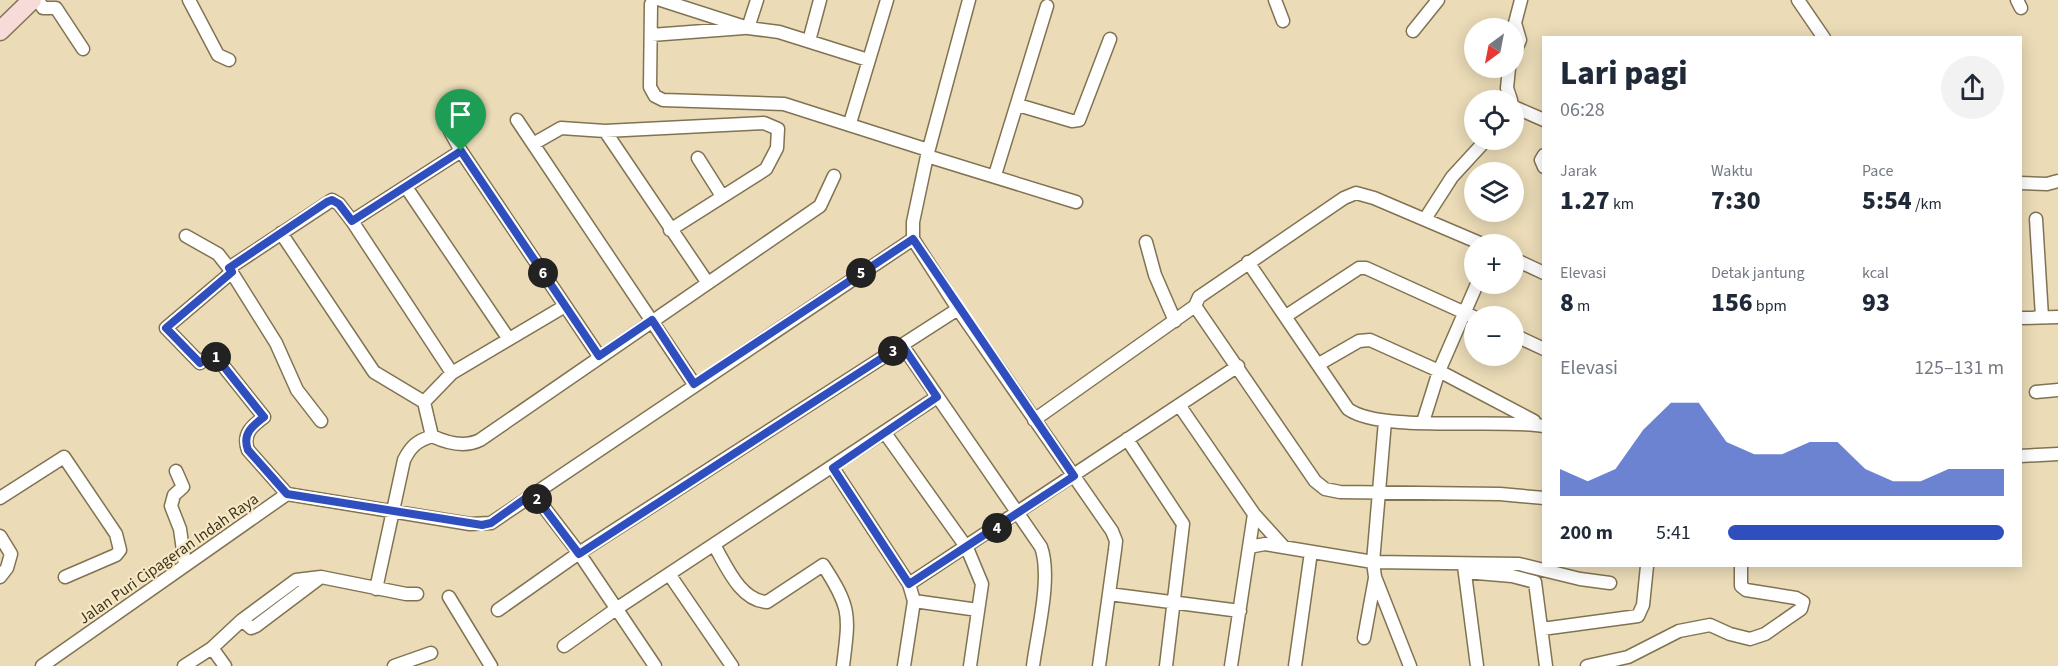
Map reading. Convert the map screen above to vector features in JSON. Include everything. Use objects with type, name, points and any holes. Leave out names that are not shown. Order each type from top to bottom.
[{"type":"street","points":[[0,31],[32,0]]},
{"type":"street","points":[[38,0],[42,8],[56,8],[83,49]]},
{"type":"street","points":[[189,0],[218,56],[229,60]]},
{"type":"street","points":[[654,0],[651,4],[650,87],[655,96],[663,100],[784,104],[850,123],[928,153],[1076,202]]},
{"type":"street","points":[[661,0],[688,3],[748,28]]},
{"type":"street","points":[[748,28],[757,0]]},
{"type":"street","points":[[808,41],[820,0]]},
{"type":"street","points":[[850,123],[887,0]]},
{"type":"street","points":[[969,0],[928,153],[913,222],[913,239],[958,309],[1112,531],[1116,542],[1099,666]]},
{"type":"street","points":[[1275,0],[1283,21]]},
{"type":"street","points":[[1413,31],[1438,0]]},
{"type":"street","points":[[1516,18],[1521,0]]},
{"type":"street","points":[[1798,0],[1823,36]]},
{"type":"street","points":[[995,175],[1047,6]]},
{"type":"street","points":[[651,35],[748,28],[778,32],[868,60]]},
{"type":"street","points":[[1018,105],[1072,121],[1079,120],[1110,39]]},
{"type":"street","points":[[1524,111],[1542,119]]},
{"type":"street","points":[[456,120],[450,131],[461,151],[599,356]]},
{"type":"street","points":[[517,120],[694,384]]},
{"type":"street","points":[[533,144],[561,128],[605,131],[764,123],[774,126],[779,137],[772,160],[766,169],[670,230]]},
{"type":"street","points":[[605,131],[707,282]]},
{"type":"street","points":[[1425,219],[1452,177],[1477,150]]},
{"type":"street","points":[[352,221],[461,151]]},
{"type":"street","points":[[698,158],[722,196]]},
{"type":"street","points":[[281,233],[374,372],[424,402],[432,436],[443,442],[474,443],[820,206],[834,176]]},
{"type":"street","points":[[2022,183],[2047,184],[2058,181]]},
{"type":"street","points":[[406,187],[508,338]]},
{"type":"street","points":[[1034,420],[1195,306],[1198,297],[1344,198],[1356,193],[1374,198],[1464,236]]},
{"type":"street","points":[[452,373],[352,221],[339,204],[332,200],[281,233],[231,270],[166,328],[200,363],[212,354],[217,358],[264,417],[250,428],[246,443],[248,450],[287,494],[482,525],[491,523],[694,384],[913,239]]},
{"type":"street","points":[[2036,219],[2042,317]]},
{"type":"street","points":[[186,236],[218,254],[231,270],[276,343],[297,390],[321,421]]},
{"type":"street","points":[[1146,242],[1155,275],[1175,321]]},
{"type":"street","points":[[1248,262],[1348,409],[1364,418],[1423,422],[1518,422],[1542,426]]},
{"type":"street","points":[[1524,264],[1542,272]]},
{"type":"street","points":[[1286,316],[1359,268],[1366,268],[1464,313]]},
{"type":"street","points":[[424,402],[452,373],[565,306]]},
{"type":"street","points":[[1195,306],[1315,481],[1325,489],[1340,492],[1500,494],[1542,498]]},
{"type":"street","points":[[498,610],[579,554],[958,309]]},
{"type":"street","points":[[2022,318],[2058,317]]},
{"type":"street","points":[[1423,422],[1439,371],[1464,324]]},
{"type":"street","points":[[1319,364],[1365,339],[1439,371],[1542,425]]},
{"type":"street","points":[[1524,340],[1542,348]]},
{"type":"street","points":[[902,345],[1018,513],[1044,556],[1044,579],[1033,666]]},
{"type":"street","points":[[909,584],[967,548],[1238,366]]},
{"type":"street","points":[[2036,392],[2058,390]]},
{"type":"street","points":[[564,646],[616,609],[833,468],[937,397]]},
{"type":"street","points":[[1179,405],[1254,514],[1282,546]]},
{"type":"street","points":[[1385,421],[1377,492],[1373,562],[1375,577],[1410,666]]},
{"type":"street","points":[[885,433],[967,548],[982,584],[970,666]]},
{"type":"street","points":[[376,589],[404,460],[410,448],[419,441],[432,436]]},
{"type":"street","points":[[1127,439],[1183,524],[1166,666]]},
{"type":"street","points":[[2022,456],[2058,454]]},
{"type":"street","points":[[0,498],[64,457],[116,534],[120,550],[116,555],[65,577]]},
{"type":"street","points":[[833,468],[909,584],[914,601],[904,666]]},
{"type":"street","points":[[176,471],[183,487],[174,495],[171,506],[180,529],[185,565]]},
{"type":"street","points":[[533,493],[579,554],[655,666]]},
{"type":"street","name":"Jalan Puri Cipageran Indah Raya","points":[[42,666],[287,494]]},
{"type":"street","points":[[1232,666],[1254,514]]},
{"type":"street","points":[[0,536],[11,554],[7,568],[0,577]]},
{"type":"street","points":[[1250,547],[1265,544],[1373,562],[1464,568],[1535,582],[1546,666]]},
{"type":"street","points":[[714,545],[738,584],[748,596],[760,602],[767,602],[823,566],[842,593],[847,608],[849,619],[843,666]]},
{"type":"street","points":[[1295,666],[1311,552]]},
{"type":"street","points":[[1464,568],[1519,564],[1568,571],[1610,583]]},
{"type":"street","points":[[1542,629],[1638,616],[1643,605],[1647,567]]},
{"type":"street","points":[[1587,666],[1628,657],[1679,632],[1710,625],[1730,634],[1750,639],[1765,634],[1801,609],[1803,602],[1796,598],[1746,590],[1741,586],[1741,567]]},
{"type":"street","points":[[1464,568],[1477,666]]},
{"type":"street","points":[[669,574],[732,666]]},
{"type":"street","points":[[184,666],[212,648],[242,620],[296,580],[321,577],[376,589],[417,594]]},
{"type":"street","points":[[1364,638],[1375,577]]},
{"type":"street","points":[[1109,594],[1240,611]]},
{"type":"street","points":[[449,597],[490,666]]},
{"type":"street","points":[[914,601],[978,610]]},
{"type":"street","points":[[212,648],[225,666]]},
{"type":"street","points":[[394,666],[431,652]]},
{"type":"route","points":[[461,151],[599,356],[652,320],[694,384],[913,239],[958,309],[1074,476],[909,584],[833,468],[937,397],[902,345],[579,554],[533,493],[491,523],[482,525],[287,494],[248,450],[246,437],[250,428],[264,417],[217,358],[212,354],[200,363],[166,328],[232,272],[229,268],[327,202],[336,201],[352,221],[461,151]]}]
